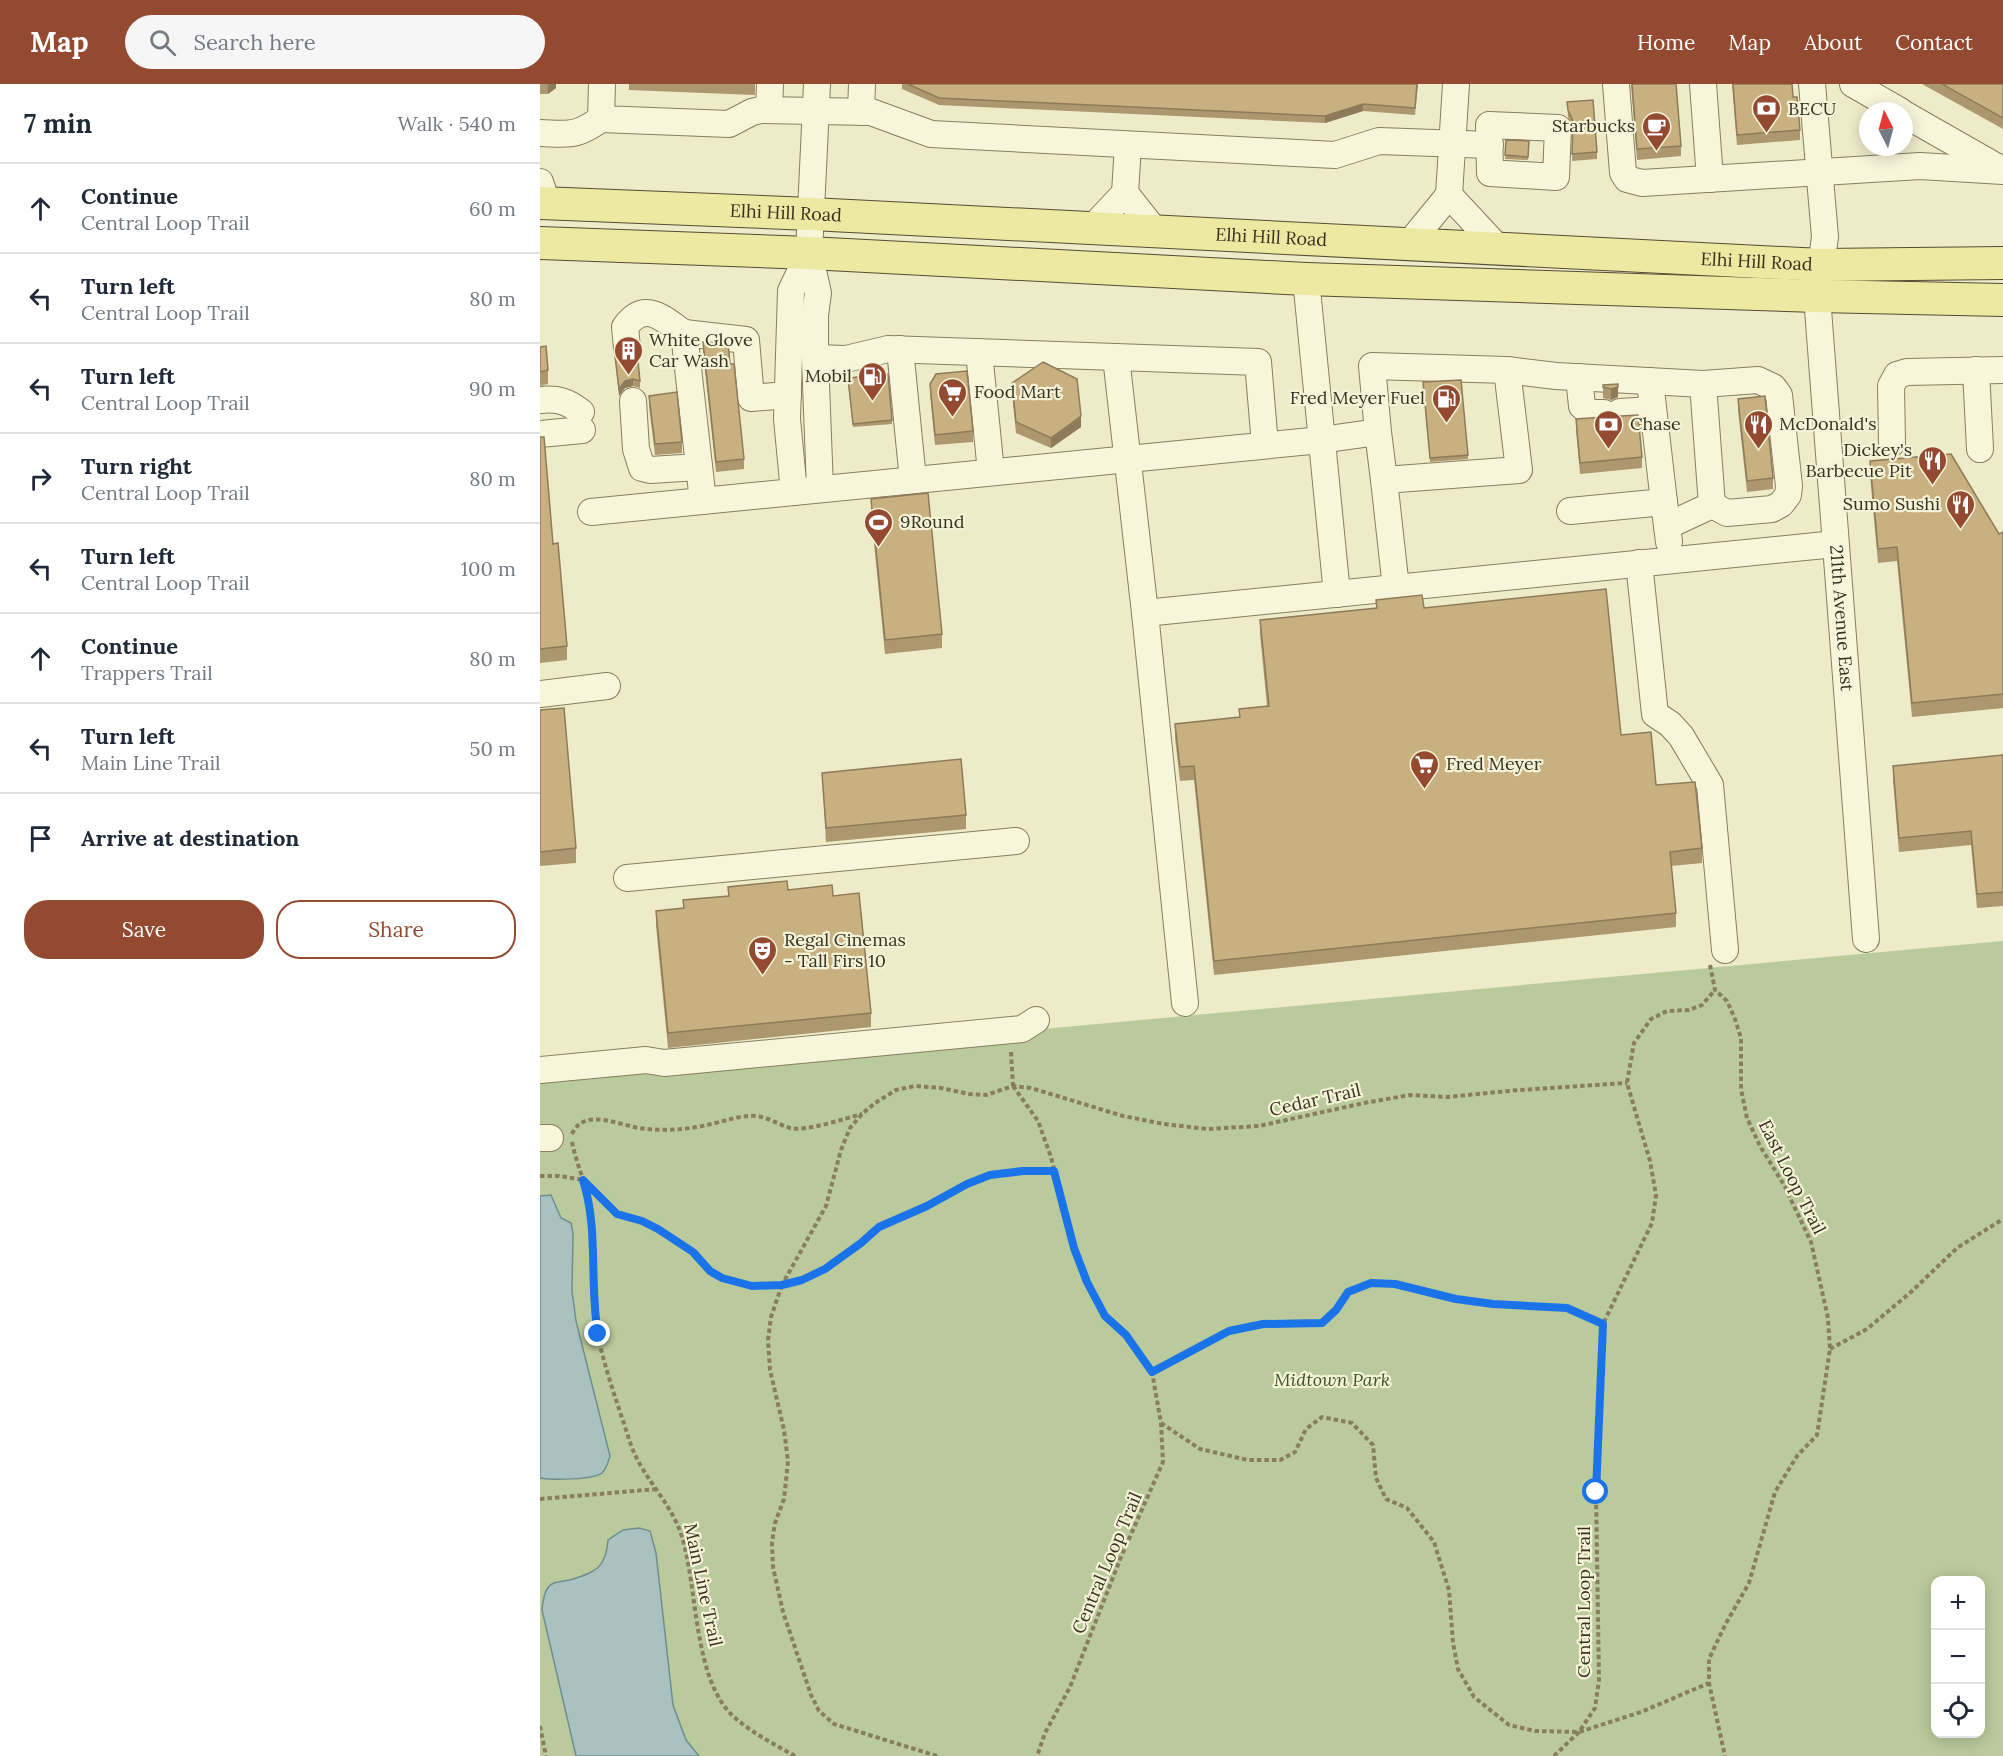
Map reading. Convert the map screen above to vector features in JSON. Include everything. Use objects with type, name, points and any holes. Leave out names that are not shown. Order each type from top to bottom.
[{"type":"main road","name":"Elhi Hill Road","points":[[542,196],[811,214],[1821,265],[2003,263]]},
{"type":"main road","name":"Elhi Hill Road","points":[[540,243],[808,253],[1306,279],[2003,300]]},
{"type":"street","points":[[601,119],[602,84]]},
{"type":"street","points":[[769,110],[770,84]]},
{"type":"street","points":[[817,84],[808,253],[818,293],[814,358],[820,489]]},
{"type":"street","points":[[861,112],[862,84]]},
{"type":"street","points":[[1408,245],[1449,195],[1456,84]]},
{"type":"street","points":[[1616,84],[1623,173],[1627,179],[1642,183],[1920,166],[2003,171]]},
{"type":"street","points":[[1703,84],[1710,179]]},
{"type":"street","name":"211th Avenue East","points":[[1812,84],[1825,237],[1817,296],[1866,939]]},
{"type":"street","points":[[1853,84],[1884,102]]},
{"type":"street","points":[[540,134],[583,132],[601,119],[729,124],[752,112],[769,110],[871,112],[932,134],[1128,145],[1335,155],[1379,141],[1490,145]]},
{"type":"street","points":[[1913,119],[2003,171]]},
{"type":"street","points":[[1091,229],[1125,193],[1128,145]]},
{"type":"street","points":[[1125,193],[1156,232]]},
{"type":"street","points":[[1449,195],[1500,250]]},
{"type":"street","points":[[794,492],[788,419],[790,291],[808,253]]},
{"type":"street","points":[[1306,279],[1337,594]]},
{"type":"street","points":[[627,348],[625,327],[632,318],[643,313],[654,313],[684,333],[746,340],[744,398],[788,395]]},
{"type":"street","points":[[684,333],[700,403],[699,467],[703,501]]},
{"type":"street","points":[[814,358],[846,359],[888,349],[900,349],[1258,362],[1265,445]]},
{"type":"street","points":[[900,349],[913,480]]},
{"type":"street","points":[[979,352],[991,472]]},
{"type":"street","points":[[1116,357],[1185,1003]]},
{"type":"street","points":[[1396,588],[1372,366],[1507,370],[1579,377],[1703,384],[1758,380],[1773,387],[1779,395],[1789,486],[1788,495],[1781,504],[1772,509],[1727,513],[1712,505],[1665,514],[1570,511]]},
{"type":"street","points":[[1384,480],[1519,470],[1507,370]]},
{"type":"street","points":[[1976,370],[1980,449]]},
{"type":"street","points":[[1892,443],[1891,386],[1897,375],[1907,372],[2003,370]]},
{"type":"street","points":[[1579,377],[1582,406],[1590,414],[1653,410]]},
{"type":"street","points":[[1650,381],[1670,560]]},
{"type":"street","points":[[1703,384],[1712,505]]},
{"type":"street","points":[[540,400],[555,399],[569,402],[581,421],[540,434]]},
{"type":"street","points":[[633,401],[636,449],[642,468],[650,470],[699,467]]},
{"type":"street","points":[[591,512],[1321,440],[1378,432]]},
{"type":"street","points":[[1145,613],[1835,544]]},
{"type":"street","points":[[1639,563],[1654,714],[1670,724],[1682,736],[1710,785],[1717,956]]},
{"type":"street","points":[[540,693],[607,686]]},
{"type":"street","points":[[627,878],[1016,841]]},
{"type":"street","points":[[540,1070],[646,1060],[664,1063],[1022,1029],[1036,1020]]},
{"type":"path","name":"East Loop Trail","points":[[1717,956],[1715,990],[1727,1001],[1736,1019],[1741,1038],[1741,1089],[1747,1118],[1760,1146],[1784,1185],[1811,1242],[1828,1318],[1830,1349],[1817,1435],[1797,1456],[1775,1492],[1749,1583],[1725,1624],[1709,1659],[1709,1683],[1725,1756]]},
{"type":"path","name":"Central Loop Trail","points":[[1580,1732],[1595,1708],[1599,1680],[1596,1492],[1603,1324],[1652,1223],[1656,1195],[1650,1161],[1627,1083],[1634,1043],[1651,1019],[1667,1011],[1689,1010],[1702,1005],[1715,990]]},
{"type":"path","points":[[937,1756],[834,1724],[819,1711],[811,1695],[783,1612],[773,1567],[772,1542],[775,1523],[784,1499],[788,1461],[784,1430],[770,1370],[768,1340],[771,1317],[782,1285],[826,1206],[841,1150],[850,1128],[862,1114],[896,1090],[915,1086],[986,1095],[1013,1086],[1011,1030]]},
{"type":"path","name":"Cedar Trail","points":[[1013,1086],[1031,1088],[1123,1116],[1208,1129],[1259,1126],[1410,1095],[1448,1097],[1627,1083]]},
{"type":"path","name":"Central Loop Trail","points":[[1013,1086],[1038,1121],[1074,1248],[1087,1282],[1105,1316],[1126,1335],[1152,1372],[1161,1423],[1163,1462],[1121,1557],[1070,1687],[1045,1733],[1037,1756]]},
{"type":"path","name":"Main Line Trail","points":[[795,1756],[759,1736],[733,1716],[720,1699],[710,1680],[704,1659],[682,1538],[674,1515],[637,1461],[598,1334],[594,1308],[592,1218],[572,1141],[572,1132],[579,1123],[596,1119],[640,1129],[669,1131],[715,1124],[739,1116],[758,1116],[793,1129],[818,1126],[862,1114]]},
{"type":"path","points":[[540,1176],[583,1180],[617,1214],[642,1221],[658,1229],[693,1252],[710,1271],[722,1278],[752,1286],[782,1285],[802,1280],[825,1269],[879,1227],[990,1175],[1023,1171],[1054,1171]]},
{"type":"path","points":[[1830,1349],[1867,1329],[1911,1292],[1957,1248],[2003,1219]]},
{"type":"path","points":[[1152,1372],[1229,1331],[1263,1324],[1322,1323],[1336,1310],[1348,1292],[1371,1283],[1395,1284],[1456,1299],[1493,1304],[1567,1308],[1603,1324]]},
{"type":"path","points":[[1161,1423],[1200,1449],[1248,1460],[1280,1460],[1295,1452],[1306,1429],[1322,1417],[1352,1423],[1373,1446],[1376,1478],[1386,1499],[1407,1508],[1434,1542],[1449,1590],[1453,1643],[1458,1668],[1474,1697],[1509,1725],[1535,1731],[1580,1732],[1641,1712],[1709,1683]]},
{"type":"path","points":[[540,1499],[657,1489]]},
{"type":"path","points":[[540,1726],[546,1756]]},
{"type":"path","points":[[1554,1756],[1580,1732]]},
{"type":"green space","name":"Midtown Park","points":[[2003,941],[2003,1756],[540,1756],[540,1075]]},
{"type":"water","points":[[551,1195],[561,1218],[571,1223],[573,1233],[572,1291],[576,1321],[610,1456],[602,1473],[581,1478],[540,1478],[540,1196]]},
{"type":"water","points":[[639,1528],[650,1531],[656,1553],[673,1705],[686,1740],[699,1756],[576,1756],[542,1610],[544,1596],[552,1584],[570,1580],[598,1568],[605,1557],[608,1540],[623,1530]]},
{"type":"building","points":[[908,84],[1417,84],[1415,108],[1363,104],[1325,116],[939,98]]},
{"type":"building","points":[[1632,84],[1676,84],[1681,146],[1637,149]]},
{"type":"building","points":[[1733,84],[1792,84],[1793,97],[1797,97],[1800,130],[1737,135]]},
{"type":"building","points":[[1942,84],[2003,84],[2003,118]]},
{"type":"building","points":[[1593,100],[1597,152],[1572,154],[1573,121],[1567,102]]},
{"type":"building","points":[[1506,140],[1529,141],[1528,157],[1505,155]]},
{"type":"building","points":[[703,342],[728,343],[730,364],[734,364],[744,459],[716,462]]},
{"type":"building","points":[[546,346],[548,370],[540,372],[540,347]]},
{"type":"building","points":[[614,348],[620,354],[628,356],[637,352],[640,381],[633,379],[625,381],[619,389]]},
{"type":"building","points":[[1043,362],[1077,379],[1081,416],[1051,438],[1016,422],[1012,383]]},
{"type":"building","name":"Food Mart","points":[[967,371],[973,431],[935,435],[930,384],[936,374]]},
{"type":"building","name":"Mobil","points":[[888,374],[892,420],[853,424],[848,378]]},
{"type":"building","name":"Fred Meyer Fuel","points":[[1461,380],[1468,455],[1430,458],[1423,382]]},
{"type":"building","points":[[1618,384],[1618,387],[1611,389],[1603,387],[1603,385]]},
{"type":"building","points":[[677,392],[682,442],[655,444],[649,396]]},
{"type":"building","name":"McDonald's","points":[[1765,396],[1773,478],[1747,481],[1738,399]]},
{"type":"building","name":"Chase","points":[[1613,414],[1638,415],[1642,457],[1580,463],[1576,419],[1605,417]]},
{"type":"building","points":[[540,437],[544,437],[553,544],[558,543],[567,646],[540,649]]},
{"type":"building","points":[[1951,454],[1999,534],[2003,532],[2003,694],[1912,703],[1897,547],[1878,549],[1870,461]]},
{"type":"building","points":[[928,493],[942,634],[885,640],[871,499]]},
{"type":"building","name":"Fred Meyer","points":[[1606,589],[1621,735],[1651,732],[1656,785],[1695,782],[1702,848],[1670,852],[1676,913],[1214,961],[1194,766],[1180,767],[1175,724],[1240,717],[1239,709],[1269,706],[1260,620],[1377,608],[1376,600],[1422,595],[1424,608]]},
{"type":"building","points":[[564,708],[576,848],[540,852],[540,710]]},
{"type":"building","points":[[2003,755],[2003,892],[1977,894],[1971,831],[1899,838],[1893,766]]},
{"type":"building","points":[[961,759],[966,815],[826,828],[822,773]]},
{"type":"building","name":"Regal Cinemas - Tall Firs 10","points":[[787,881],[788,890],[832,885],[833,896],[859,893],[871,1013],[668,1033],[656,911],[684,908],[683,900],[729,896],[728,887]]},
{"type":"place","name":"BECU","points":[[1767,134]]},
{"type":"place","name":"Starbucks","points":[[1656,152]]},
{"type":"place","name":"White Glove Car Wash","points":[[628,376]]},
{"type":"place","name":"Mobil","points":[[873,402]]},
{"type":"place","name":"Food Mart","points":[[953,418]]},
{"type":"place","name":"Fred Meyer Fuel","points":[[1446,424]]},
{"type":"place","name":"Chase","points":[[1609,450]]},
{"type":"place","name":"McDonald's","points":[[1758,450]]},
{"type":"place","name":"Dickey's Barbecue Pit","points":[[1933,486]]},
{"type":"place","name":"Sumo Sushi","points":[[1961,530]]},
{"type":"place","name":"9Round","points":[[879,548]]},
{"type":"place","name":"Fred Meyer","points":[[1425,790]]},
{"type":"place","name":"Regal Cinemas - Tall Firs 10","points":[[763,976]]},
{"type":"route","points":[[598,1334],[594,1308],[592,1218],[583,1180],[617,1214],[642,1221],[658,1229],[693,1252],[710,1271],[722,1278],[752,1286],[782,1285],[802,1280],[825,1269],[879,1227],[990,1175],[1023,1171],[1054,1171],[1074,1248],[1087,1282],[1105,1316],[1126,1335],[1152,1372],[1229,1331],[1263,1324],[1322,1323],[1336,1310],[1348,1292],[1371,1283],[1395,1284],[1456,1299],[1493,1304],[1567,1308],[1603,1324],[1596,1492]]}]
